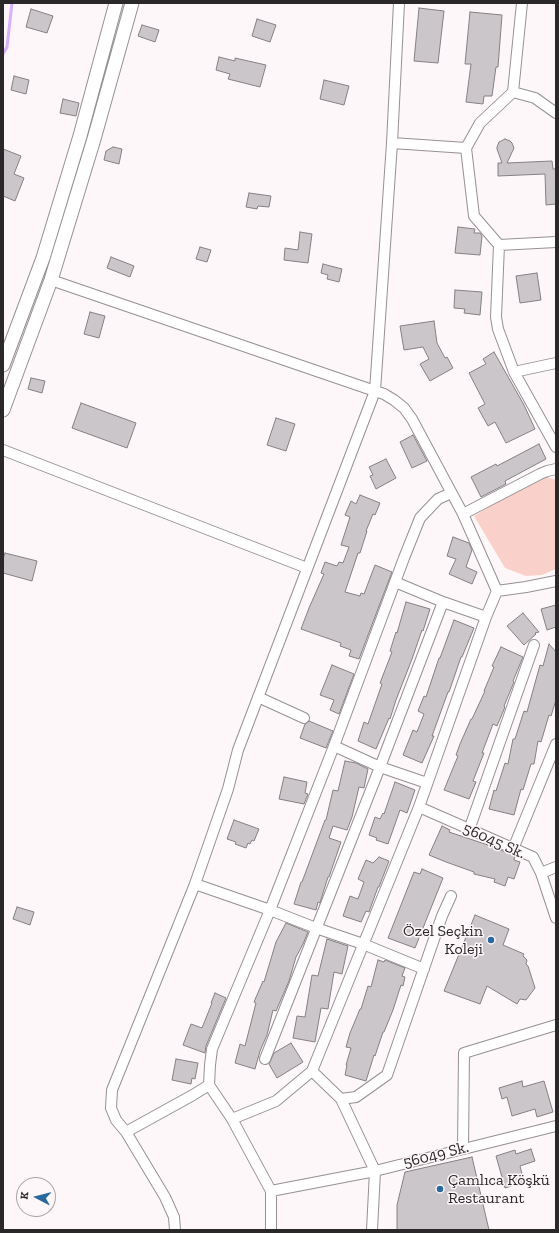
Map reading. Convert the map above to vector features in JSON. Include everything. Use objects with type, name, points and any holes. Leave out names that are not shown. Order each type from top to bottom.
[{"type":"main road","points":[[3,365],[43,258],[80,136],[116,3]]},
{"type":"main road","points":[[3,410],[51,280],[94,139],[132,3]]},
{"type":"street","points":[[175,1230],[174,1217],[165,1197],[126,1132],[116,1120],[111,1108],[112,1090],[196,884],[228,789],[238,750],[375,391],[392,143],[399,3]]},
{"type":"street","points":[[522,3],[513,92],[480,123],[466,148],[474,216],[499,245],[496,317],[498,329],[514,372],[556,447]]},
{"type":"street","points":[[513,92],[535,98],[556,113]]},
{"type":"street","points":[[392,143],[466,148]]},
{"type":"street","points":[[499,245],[556,242]]},
{"type":"street","points":[[51,280],[384,394],[394,400],[404,408],[412,419],[463,514],[497,591],[486,617],[419,807],[312,1071],[276,1101],[232,1118]]},
{"type":"street","points":[[514,372],[556,363]]},
{"type":"street","points":[[3,450],[307,568]]},
{"type":"street","points":[[463,514],[540,474],[556,469]]},
{"type":"street","points":[[271,1230],[271,1192],[232,1118],[209,1085],[212,1049],[270,910],[420,518],[438,500],[451,492]]},
{"type":"street","points":[[497,591],[526,588],[556,581]]},
{"type":"street","points":[[395,582],[443,602],[486,617]]},
{"type":"street","points":[[265,1059],[443,602]]},
{"type":"street","points":[[469,830],[534,645]]},
{"type":"street","points":[[258,697],[304,718]]},
{"type":"street","points":[[334,746],[380,767],[427,783]]},
{"type":"street","points":[[513,849],[555,750]]},
{"type":"street","name":"56045 Sk.","points":[[419,807],[533,857],[541,873],[556,918]]},
{"type":"street","points":[[541,873],[556,867]]},
{"type":"street","points":[[196,884],[363,944],[424,969]]},
{"type":"street","points":[[341,1099],[356,1097],[387,1075],[442,916],[451,896]]},
{"type":"street","points":[[463,1149],[464,1053],[556,1025]]},
{"type":"street","points":[[312,1071],[341,1099],[375,1171],[372,1230]]},
{"type":"street","points":[[126,1132],[209,1085]]},
{"type":"street","name":"56049 Sk.","points":[[271,1192],[375,1171],[556,1126]]},
{"type":"shaded area","points":[[542,475],[556,480],[556,569],[542,575],[526,576],[505,568],[474,516]]},
{"type":"building","points":[[419,8],[444,11],[438,63],[414,61]]},
{"type":"building","points":[[31,9],[53,16],[47,33],[26,27]]},
{"type":"building","points":[[470,12],[502,15],[498,67],[496,67],[492,96],[484,96],[483,104],[466,102],[471,64],[465,64]]},
{"type":"building","points":[[257,19],[276,25],[270,42],[252,36]]},
{"type":"building","points":[[142,25],[159,30],[155,42],[138,36]]},
{"type":"building","points":[[219,57],[235,61],[235,58],[266,65],[260,87],[228,79],[230,74],[216,70]]},
{"type":"building","points":[[14,76],[29,80],[26,94],[11,90]]},
{"type":"building","points":[[324,80],[349,86],[344,105],[320,99]]},
{"type":"building","points":[[63,99],[79,103],[76,116],[60,113]]},
{"type":"building","points":[[505,139],[512,143],[514,148],[507,163],[552,161],[553,169],[556,169],[556,204],[546,205],[545,174],[498,176],[498,163],[502,163],[497,147],[499,142]]},
{"type":"building","points":[[113,147],[122,149],[119,164],[104,160],[106,151]]},
{"type":"building","points":[[3,149],[21,156],[14,174],[24,178],[15,201],[3,196]]},
{"type":"building","points":[[249,193],[271,196],[269,207],[258,206],[257,209],[246,207]]},
{"type":"building","points":[[458,227],[475,229],[474,233],[480,233],[482,236],[480,255],[455,253]]},
{"type":"building","points":[[300,232],[312,234],[308,263],[284,260],[285,248],[298,250]]},
{"type":"building","points":[[200,247],[211,250],[207,262],[196,259]]},
{"type":"building","points":[[111,257],[134,266],[130,277],[107,268]]},
{"type":"building","points":[[323,264],[342,269],[339,282],[327,279],[328,275],[321,273]]},
{"type":"building","points":[[537,273],[541,300],[520,303],[516,276]]},
{"type":"building","points":[[455,290],[482,292],[480,315],[464,313],[465,309],[454,308]]},
{"type":"building","points":[[90,312],[105,316],[99,338],[84,334]]},
{"type":"building","points":[[434,321],[437,343],[445,358],[447,357],[453,368],[430,381],[420,364],[429,359],[423,347],[404,350],[400,326]]},
{"type":"building","points":[[494,352],[524,405],[535,429],[506,443],[495,422],[488,426],[478,408],[485,404],[469,373],[486,364],[483,359]]},
{"type":"building","points":[[31,378],[45,381],[42,393],[28,389]]},
{"type":"building","points":[[81,403],[136,423],[127,448],[72,428]]},
{"type":"building","points":[[276,418],[295,424],[286,451],[267,445]]},
{"type":"building","points":[[413,435],[427,461],[412,468],[400,442]]},
{"type":"building","points":[[539,444],[546,459],[505,481],[506,484],[481,497],[471,477],[496,464],[497,466]]},
{"type":"building","points":[[386,459],[396,478],[376,489],[370,476],[373,475],[369,467]]},
{"type":"building","points":[[360,495],[380,503],[375,515],[373,514],[366,531],[360,553],[358,553],[345,592],[360,596],[361,593],[364,594],[375,565],[392,572],[359,659],[349,656],[351,650],[340,646],[341,643],[301,629],[324,574],[321,573],[325,562],[337,566],[339,562],[343,563],[349,547],[341,545],[350,517],[345,515],[351,501],[356,504]]},
{"type":"building","points":[[453,537],[469,543],[472,550],[466,567],[477,572],[472,584],[449,574],[456,559],[447,556]]},
{"type":"building","points":[[5,553],[37,561],[32,581],[3,573],[3,559]]},
{"type":"building","points":[[406,602],[430,609],[390,719],[389,718],[376,749],[358,741],[364,722],[368,724],[382,684],[380,683],[392,652],[390,651]]},
{"type":"building","points":[[556,605],[556,627],[547,630],[541,609]]},
{"type":"building","points":[[523,613],[539,632],[535,633],[536,634],[524,645],[507,626]]},
{"type":"building","points":[[454,620],[474,628],[461,657],[432,736],[434,736],[422,763],[403,755],[413,730],[417,732],[424,714],[418,711],[424,696],[426,697]]},
{"type":"building","points":[[549,644],[556,652],[556,700],[551,716],[549,715],[541,742],[538,741],[534,764],[531,764],[523,790],[521,789],[514,815],[489,809],[494,790],[496,791],[505,763],[508,764],[513,739],[515,739],[524,711],[527,712],[540,665],[543,666]]},
{"type":"building","points":[[501,647],[523,657],[497,726],[493,724],[473,781],[476,782],[469,799],[444,790],[458,756],[456,755],[460,744],[485,691],[494,667],[492,666]]},
{"type":"building","points":[[332,665],[354,674],[339,714],[330,710],[334,700],[320,695]]},
{"type":"building","points":[[309,721],[333,731],[326,748],[300,738],[305,724]]},
{"type":"building","points":[[345,761],[356,763],[368,769],[364,788],[359,787],[352,817],[347,830],[333,826],[329,838],[341,842],[320,903],[318,902],[316,910],[294,904],[301,882],[326,820],[333,790],[338,791]]},
{"type":"building","points":[[284,777],[307,782],[305,793],[308,794],[304,804],[279,799]]},
{"type":"building","points":[[395,782],[415,790],[407,813],[400,810],[388,844],[376,840],[377,838],[369,835],[375,817],[380,819],[383,813],[384,814]]},
{"type":"building","points":[[234,820],[259,829],[254,841],[252,840],[250,844],[248,843],[246,848],[227,839]]},
{"type":"building","points":[[442,826],[450,830],[449,832],[515,856],[514,860],[520,862],[514,879],[508,877],[505,886],[494,882],[495,879],[474,874],[474,872],[429,855]]},
{"type":"building","points":[[379,857],[389,861],[369,912],[366,911],[361,922],[343,916],[350,896],[358,899],[364,882],[358,879],[366,860],[373,863]]},
{"type":"building","points":[[422,869],[443,878],[415,948],[388,938],[414,872],[420,874]]},
{"type":"building","points":[[17,907],[34,912],[30,925],[13,919]]},
{"type":"building","points":[[475,915],[509,929],[503,945],[524,954],[523,956],[527,960],[526,964],[535,988],[526,1000],[520,999],[517,1004],[487,986],[480,1004],[444,991]]},
{"type":"building","points":[[286,923],[308,932],[296,957],[289,981],[276,1011],[273,1010],[267,1035],[260,1051],[255,1069],[235,1063],[240,1044],[245,1046],[256,1003],[254,1002],[263,981],[264,982],[276,942]]},
{"type":"building","points":[[327,939],[348,946],[342,974],[334,972],[328,1009],[321,1008],[315,1042],[293,1038],[297,1016],[305,1017],[312,975],[318,976]]},
{"type":"building","points":[[378,960],[384,962],[385,960],[405,968],[402,976],[405,977],[403,986],[401,985],[393,1010],[383,1032],[375,1056],[374,1055],[366,1081],[345,1075],[351,1048],[346,1047],[350,1033],[361,1009],[368,986],[371,987]]},
{"type":"building","points":[[215,993],[226,998],[206,1046],[205,1053],[183,1045],[191,1024],[202,1028]]},
{"type":"building","points":[[291,1043],[303,1062],[277,1078],[269,1064],[274,1053]]},
{"type":"building","points":[[176,1059],[198,1063],[195,1079],[192,1078],[191,1084],[172,1080]]},
{"type":"building","points":[[522,1081],[523,1087],[544,1081],[553,1112],[537,1117],[535,1109],[512,1116],[507,1097],[502,1099],[499,1088]]},
{"type":"building","points":[[531,1149],[535,1161],[520,1166],[524,1182],[505,1188],[496,1156],[515,1150],[516,1154]]},
{"type":"building","name":"Çamlıca Köşkü Restaurant","points":[[472,1157],[489,1230],[397,1230],[397,1205],[405,1172]]},
{"type":"waterway","points":[[3,54],[7,47],[12,3]]},
{"type":"place","name":"Özel Seçkin Koleji","points":[[491,940]]},
{"type":"place","name":"Çamlıca Köşkü Restaurant","points":[[440,1189]]}]
